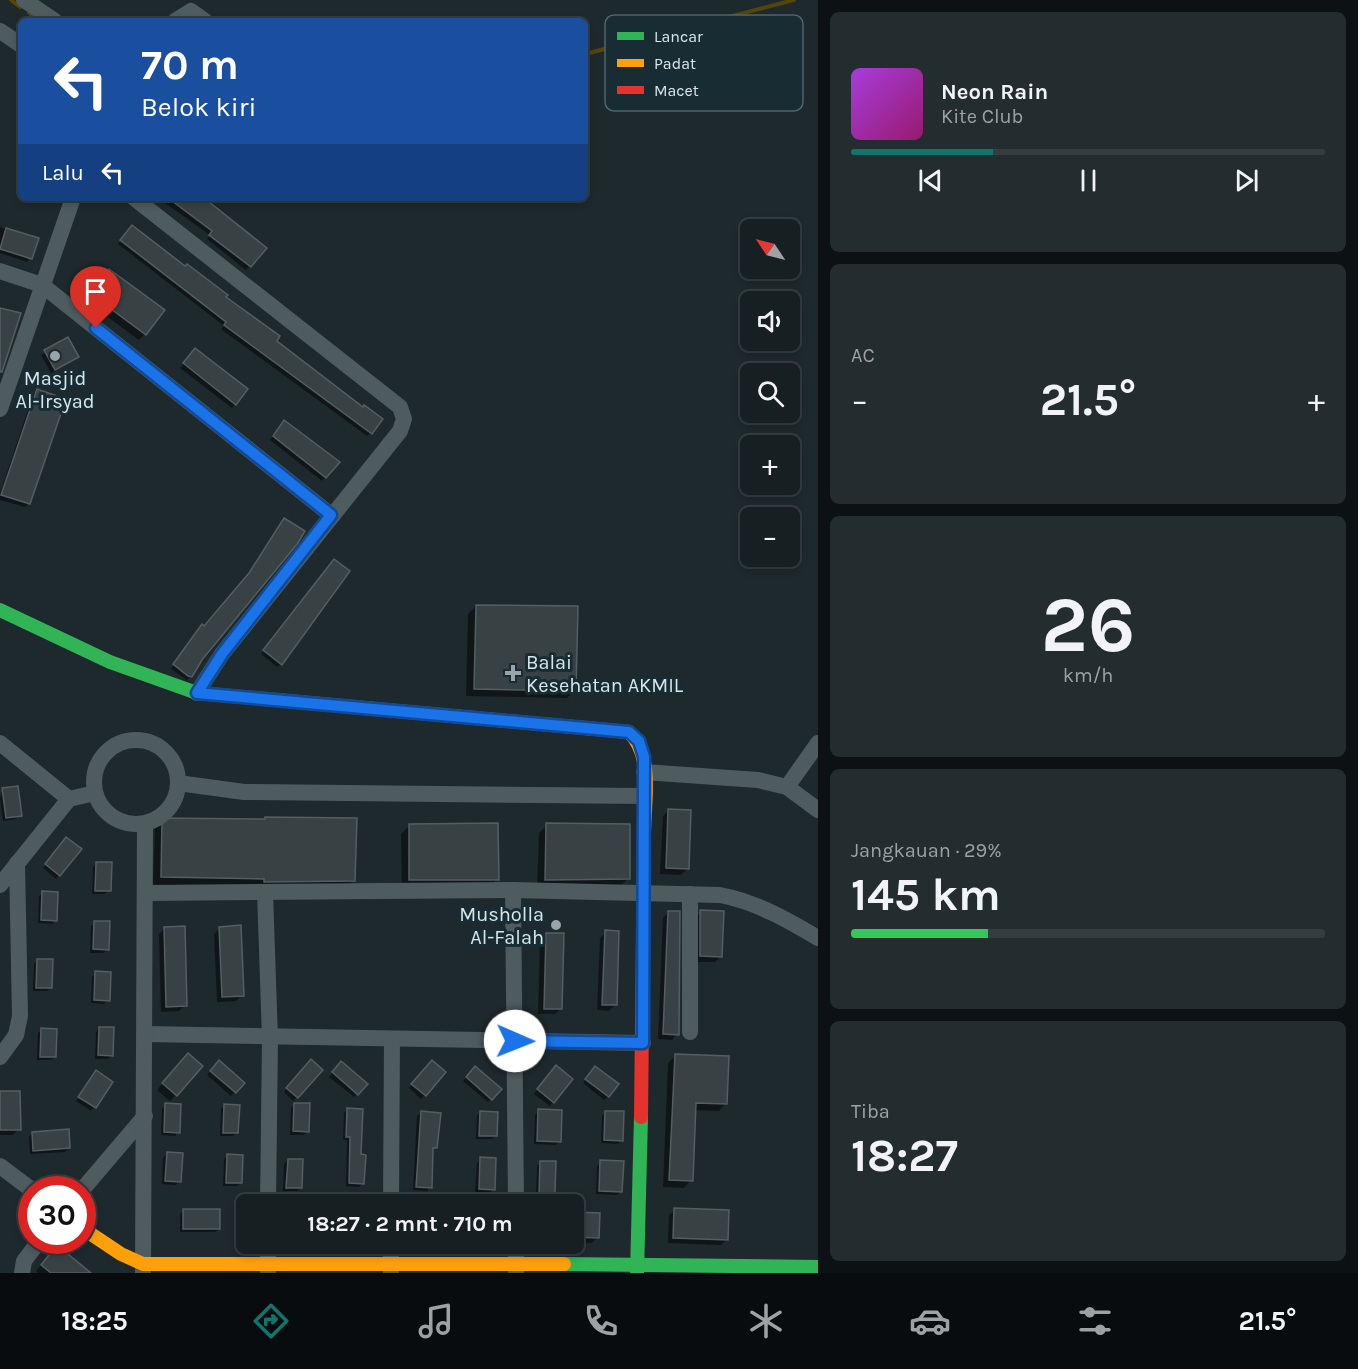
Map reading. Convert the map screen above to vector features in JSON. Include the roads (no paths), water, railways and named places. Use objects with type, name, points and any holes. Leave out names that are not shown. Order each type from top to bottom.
[{"type":"street","points":[[24,0],[51,18]]},
{"type":"street","points":[[180,18],[191,11],[201,18]]},
{"type":"street","points":[[0,31],[18,43]]},
{"type":"street","points":[[0,409],[72,201]]},
{"type":"street","points":[[138,201],[400,407],[404,419],[400,431],[222,654],[197,693]]},
{"type":"street","points":[[0,271],[42,285],[331,515]]},
{"type":"street","points":[[0,610],[110,662],[197,693],[629,732],[635,735],[643,759],[644,796],[643,1043],[637,1269]]},
{"type":"street","points":[[143,741],[162,749],[172,760],[178,783],[174,801],[167,811],[145,824],[129,824],[111,817],[101,807],[95,794],[96,770],[104,756],[118,744],[143,741]]},
{"type":"street","points":[[0,743],[69,799]]},
{"type":"street","points":[[790,782],[802,762],[818,743]]},
{"type":"street","points":[[643,759],[711,776],[790,782],[818,810]]},
{"type":"street","points":[[178,783],[244,792],[644,796]]},
{"type":"street","points":[[0,885],[69,799],[95,794]]},
{"type":"street","points":[[143,1268],[146,1034],[145,824]]},
{"type":"street","points":[[0,1057],[16,1035],[20,1016],[17,863]]},
{"type":"street","points":[[146,892],[513,890],[720,895],[740,899],[777,914],[818,938]]},
{"type":"street","points":[[513,890],[516,1194]]},
{"type":"street","points":[[265,893],[270,1038],[268,1194]]},
{"type":"street","points":[[690,894],[690,1032]]},
{"type":"street","points":[[146,1034],[643,1043]]},
{"type":"street","points":[[391,1194],[392,1040]]},
{"type":"street","points":[[94,1176],[145,1116]]},
{"type":"street","points":[[0,1166],[18,1180]]},
{"type":"street","points":[[96,1237],[143,1268],[391,1267],[733,1270],[813,1267]]},
{"type":"street","points":[[22,1273],[24,1261],[29,1254]]},
{"type":"waterway","points":[[11,0],[20,7]]},
{"type":"waterway","points":[[736,15],[794,0]]},
{"type":"waterway","points":[[29,13],[36,18]]},
{"type":"waterway","points":[[588,53],[605,49]]},
{"type":"place","name":"Masjid Al-Irsyad","points":[[55,356]]},
{"type":"place","name":"Balai Kesehatan AKMIL","points":[[513,673]]},
{"type":"place","name":"Musholla Al-Falah","points":[[556,925]]}]
